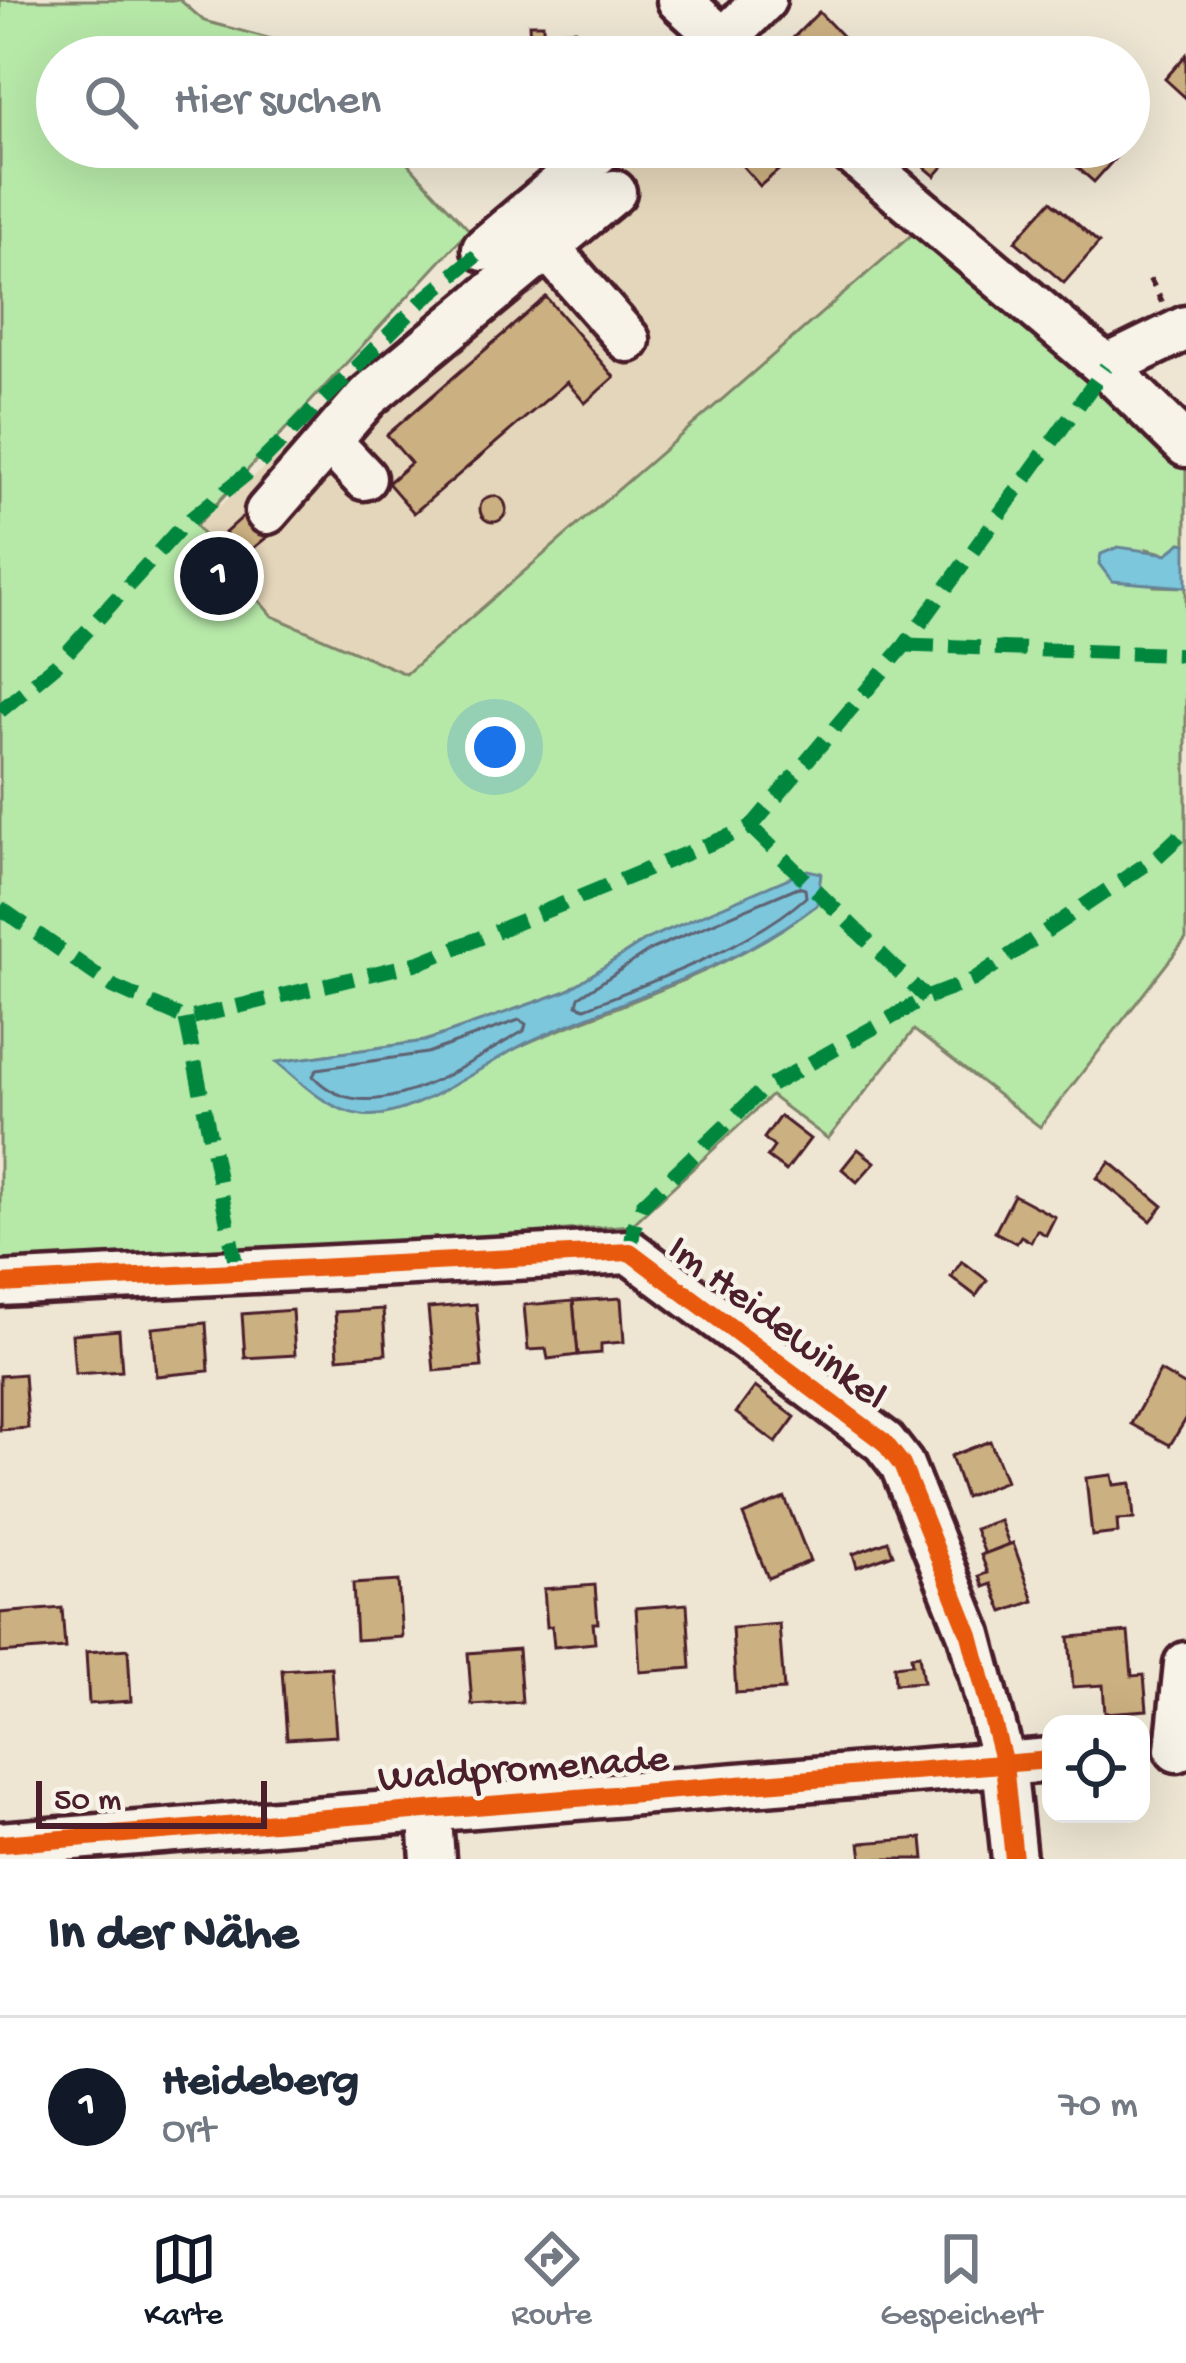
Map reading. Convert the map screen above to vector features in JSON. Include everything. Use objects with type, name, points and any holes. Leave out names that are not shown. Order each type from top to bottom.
[{"type":"street","points":[[679,0],[710,36]]},
{"type":"street","points":[[736,36],[764,0]]},
{"type":"street","points":[[484,249],[579,168]]},
{"type":"street","points":[[870,168],[1106,368],[1186,445]]},
{"type":"street","points":[[267,512],[367,397],[614,192]]},
{"type":"street","points":[[549,249],[628,340]]},
{"type":"street","points":[[1106,368],[1186,328]]},
{"type":"street","points":[[330,442],[364,478]]},
{"type":"street","name":"Im Heidewinkel","points":[[0,1284],[630,1252],[884,1442],[902,1465],[970,1635],[1004,1764],[1014,1859]]},
{"type":"street","points":[[1168,1750],[1186,1664]]},
{"type":"street","name":"Waldpromenade","points":[[0,1844],[1042,1761]]},
{"type":"street","points":[[429,1807],[433,1859]]},
{"type":"shaded area","points":[[615,168],[842,168],[916,231],[406,674],[272,616],[196,526]]},
{"type":"green space","points":[[0,0],[180,0],[204,21],[261,36],[36,36],[36,168],[412,168],[469,230],[196,526],[272,616],[406,674],[916,231],[1186,465],[1186,544],[1167,554],[1147,549],[1154,586],[1186,587],[1186,939],[1040,1127],[914,1030],[828,1139],[771,1096],[632,1225],[0,1274]],"holes":[[[817,904],[751,947],[680,982],[517,1047],[403,1109],[279,1062],[425,1041],[567,991],[647,939]]]},
{"type":"water","points":[[1186,544],[1186,587],[1112,581],[1099,564],[1101,554],[1118,547],[1167,554]]},
{"type":"water","points":[[807,870],[821,873],[817,905],[783,929],[712,967],[528,1042],[402,1110],[362,1115],[338,1108],[277,1062],[425,1041],[567,991],[647,939]]},
{"type":"building","points":[[819,12],[842,36],[795,36]]},
{"type":"building","points":[[529,24],[543,24],[543,31],[575,30],[575,36],[530,36]]},
{"type":"building","points":[[1186,55],[1186,98],[1165,79]]},
{"type":"building","points":[[744,168],[781,168],[760,186]]},
{"type":"building","points":[[1078,168],[1106,168],[1094,182]]},
{"type":"building","points":[[1051,201],[1099,243],[1064,283],[1015,241]]},
{"type":"building","points":[[546,297],[614,377],[585,403],[567,382],[414,513],[388,483],[411,463],[387,435]]},
{"type":"building","points":[[493,496],[506,509],[493,522],[480,509]]},
{"type":"building","points":[[247,513],[267,537],[244,556],[225,533]]},
{"type":"building","points":[[780,1116],[810,1139],[786,1171],[767,1157],[774,1147],[764,1138]]},
{"type":"building","points":[[858,1149],[875,1162],[857,1182],[842,1169]]},
{"type":"building","points":[[1110,1162],[1163,1206],[1151,1221],[1097,1178]]},
{"type":"building","points":[[1014,1195],[1055,1217],[1046,1235],[1037,1230],[1031,1242],[1021,1236],[1016,1243],[995,1232]]},
{"type":"building","points":[[962,1261],[987,1280],[976,1296],[951,1277]]},
{"type":"building","points":[[621,1298],[624,1342],[601,1344],[601,1353],[578,1355],[573,1301]]},
{"type":"building","points":[[573,1301],[578,1355],[548,1359],[546,1349],[528,1350],[524,1305]]},
{"type":"building","points":[[476,1304],[482,1367],[434,1371],[428,1308]]},
{"type":"building","points":[[383,1309],[386,1354],[338,1358],[335,1312]]},
{"type":"building","points":[[292,1310],[295,1355],[245,1358],[242,1314]]},
{"type":"building","points":[[206,1323],[209,1371],[156,1376],[152,1328]]},
{"type":"building","points":[[119,1330],[122,1371],[75,1374],[72,1334]]},
{"type":"building","points":[[1160,1371],[1186,1386],[1186,1419],[1170,1445],[1131,1424]]},
{"type":"building","points":[[24,1374],[28,1428],[0,1430],[0,1376]]},
{"type":"building","points":[[755,1387],[795,1417],[776,1443],[736,1413]]},
{"type":"building","points":[[990,1441],[1006,1481],[965,1497],[951,1456]]},
{"type":"building","points":[[1112,1475],[1114,1485],[1131,1483],[1134,1519],[1117,1520],[1118,1533],[1092,1536],[1086,1478]]},
{"type":"building","points":[[785,1498],[810,1561],[768,1578],[743,1515]]},
{"type":"building","points":[[1000,1520],[1009,1544],[985,1554],[975,1529]]},
{"type":"building","points":[[888,1541],[893,1554],[857,1567],[853,1554]]},
{"type":"building","points":[[1013,1543],[1034,1601],[1003,1612],[992,1584],[984,1587],[980,1576],[988,1573],[981,1555]]},
{"type":"building","points":[[398,1581],[402,1637],[356,1640],[353,1584]]},
{"type":"building","points":[[595,1585],[595,1643],[554,1647],[544,1589]]},
{"type":"building","points":[[687,1604],[691,1668],[640,1672],[636,1608]]},
{"type":"building","points":[[62,1608],[65,1648],[0,1653],[0,1613]]},
{"type":"building","points":[[779,1624],[784,1690],[736,1693],[732,1628]]},
{"type":"building","points":[[1128,1632],[1132,1676],[1144,1675],[1147,1710],[1105,1713],[1103,1685],[1073,1687],[1069,1637]]},
{"type":"building","points":[[128,1649],[131,1701],[89,1704],[86,1652]]},
{"type":"building","points":[[518,1649],[522,1702],[472,1705],[468,1653]]},
{"type":"building","points":[[919,1655],[923,1682],[895,1684],[894,1666],[912,1664],[911,1656]]},
{"type":"building","points":[[331,1667],[336,1736],[287,1739],[282,1670]]},
{"type":"building","points":[[922,1838],[924,1859],[862,1859],[860,1843]]},
{"type":"marked path","points":[[0,711],[57,664],[182,526],[259,464],[421,302],[484,249]]},
{"type":"marked path","points":[[0,908],[114,987],[186,1019],[421,962],[751,827],[905,645],[1106,367]]},
{"type":"marked path","points":[[905,645],[1186,655]]},
{"type":"marked path","points":[[751,827],[926,998]]},
{"type":"marked path","points":[[630,1252],[643,1204],[761,1091],[926,998],[973,980],[1157,857],[1186,830]]},
{"type":"marked path","points":[[186,1019],[238,1275]]},
{"type":"cycle path","points":[[0,1284],[630,1252],[884,1442],[902,1465],[970,1635],[1004,1764],[1014,1859]]},
{"type":"cycle path","points":[[0,1844],[1042,1761]]},
{"type":"place","name":"Heideberg","points":[[219,576]]}]
